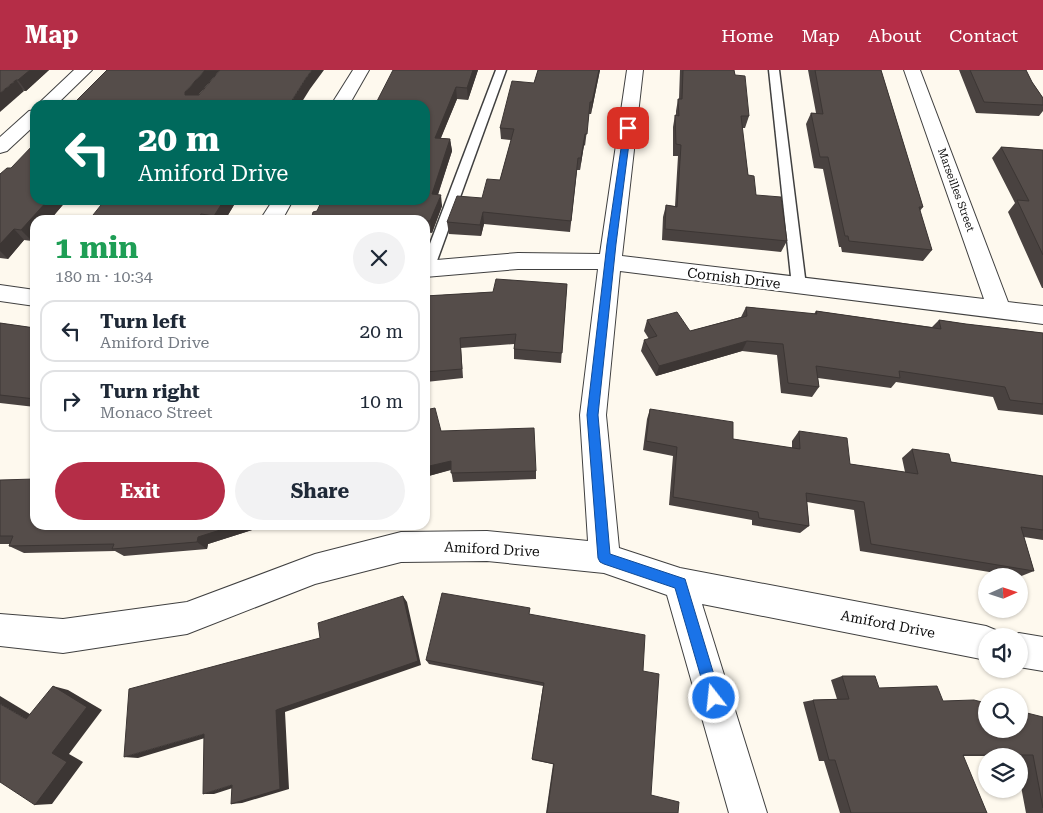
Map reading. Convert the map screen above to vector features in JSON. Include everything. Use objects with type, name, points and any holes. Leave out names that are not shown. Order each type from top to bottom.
[{"type":"street","points":[[51,100],[84,70]]},
{"type":"street","points":[[343,100],[360,70]]},
{"type":"street","points":[[604,558],[593,415],[610,262],[635,70]]},
{"type":"street","name":"Marseilles Street","points":[[912,70],[999,309]]},
{"type":"street","points":[[0,147],[30,120]]},
{"type":"street","name":"Cornish Drive","points":[[430,269],[508,261],[556,259],[610,262],[1043,315]]},
{"type":"street","points":[[0,293],[30,296]]},
{"type":"street","name":"Amiford Drive","points":[[0,630],[63,636],[187,618],[315,569],[401,547],[487,546],[604,558],[680,584],[978,641]]},
{"type":"street","points":[[680,584],[748,813]]},
{"type":"street","points":[[1028,652],[1043,654]]},
{"type":"lane","points":[[430,258],[501,70]]},
{"type":"lane","points":[[774,70],[799,286]]},
{"type":"building","points":[[0,70],[30,70],[0,93]]},
{"type":"building","points":[[107,70],[205,70],[185,92],[185,95],[199,95],[220,70],[312,70],[292,100],[77,100]]},
{"type":"building","points":[[393,70],[473,70],[467,88],[456,87],[435,138],[450,139],[432,194],[441,195],[430,221],[430,215],[312,215],[320,205],[430,205],[430,100],[378,100]]},
{"type":"building","points":[[538,70],[599,70],[592,102],[590,102],[587,134],[585,134],[581,158],[578,158],[571,221],[483,212],[480,225],[447,222],[457,196],[482,198],[487,179],[500,180],[514,129],[500,128],[512,81],[534,83]]},
{"type":"building","points":[[683,70],[734,70],[735,75],[745,76],[749,116],[741,116],[748,175],[754,176],[756,195],[781,197],[787,241],[665,229],[666,205],[677,207],[681,145],[676,144],[675,115],[679,116],[678,99],[682,99]]},
{"type":"building","points":[[815,70],[881,70],[923,207],[919,207],[932,250],[849,241],[848,236],[845,236],[828,157],[820,157],[811,113],[823,114]]},
{"type":"building","points":[[970,70],[1026,70],[1043,98],[1043,105],[984,102]]},
{"type":"building","points":[[1001,147],[1043,150],[1043,255],[1017,200],[1029,201]]},
{"type":"building","points":[[30,148],[30,205],[44,205],[34,215],[30,215],[30,220],[21,230],[14,229],[0,244],[0,174],[7,168],[11,168]]},
{"type":"building","points":[[101,205],[221,205],[215,215],[93,215]]},
{"type":"building","points":[[496,279],[567,284],[562,353],[514,349],[516,334],[460,338],[462,369],[430,372],[430,296],[493,292]]},
{"type":"building","points":[[746,307],[817,314],[816,311],[941,329],[939,320],[1043,333],[1043,404],[1010,400],[1005,387],[899,371],[900,378],[816,366],[819,387],[788,383],[783,344],[747,341],[659,366],[644,340],[657,336],[647,320],[677,312],[690,331],[747,316]]},
{"type":"building","points":[[0,323],[30,327],[30,398],[0,395]]},
{"type":"building","points":[[435,408],[441,431],[534,428],[536,471],[451,473],[451,461],[430,466],[430,409]]},
{"type":"building","points":[[650,409],[733,422],[733,439],[800,449],[799,431],[847,438],[850,464],[918,474],[912,449],[949,454],[951,462],[1043,476],[1043,530],[1021,527],[1034,571],[1028,570],[1028,568],[1016,568],[871,544],[864,502],[806,493],[809,526],[759,518],[758,512],[673,497],[677,447],[646,441]]},
{"type":"building","points":[[30,479],[30,530],[220,530],[198,537],[197,542],[112,549],[114,544],[9,546],[13,536],[0,536],[0,480]]},
{"type":"building","points":[[442,593],[530,608],[529,614],[645,635],[643,671],[659,674],[651,795],[679,802],[678,813],[547,813],[554,764],[532,759],[544,683],[426,660]]},
{"type":"building","points":[[403,596],[418,661],[276,710],[280,789],[231,804],[232,785],[203,794],[204,734],[124,757],[129,689],[320,638],[318,623]]},
{"type":"building","points":[[842,676],[875,676],[879,688],[937,686],[943,701],[978,701],[978,738],[1028,738],[1028,713],[1043,717],[1043,808],[1033,755],[1028,755],[1028,748],[978,748],[978,755],[963,755],[978,791],[978,798],[981,798],[987,813],[851,813],[835,760],[829,760],[813,700],[849,699]]},
{"type":"building","points":[[53,686],[87,707],[52,753],[67,762],[35,805],[0,782],[0,704],[26,719]]},
{"type":"route","points":[[628,128],[612,244],[593,415],[604,558],[680,584],[714,698]]}]
